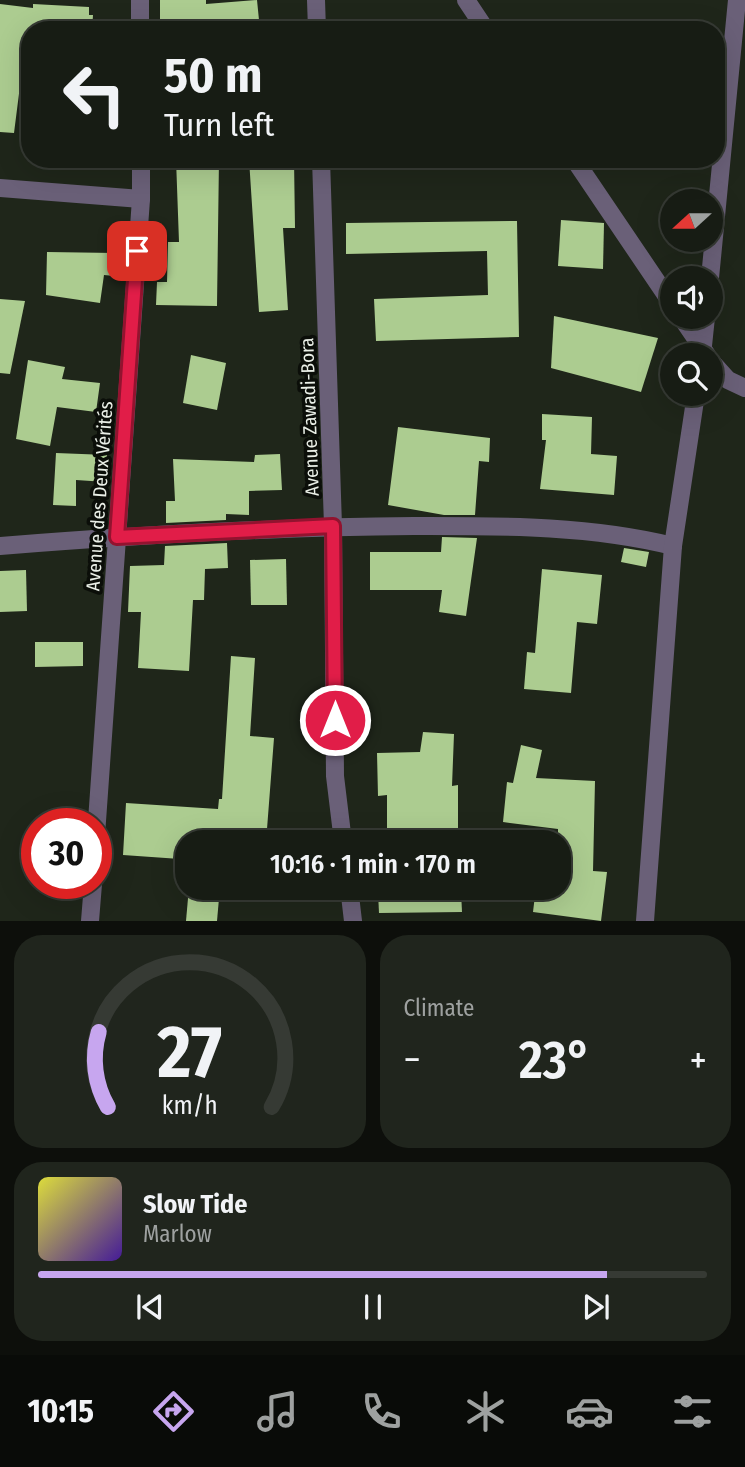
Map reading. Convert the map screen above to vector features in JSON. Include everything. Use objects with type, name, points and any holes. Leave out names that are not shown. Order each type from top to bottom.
[{"type":"street","points":[[140,0],[140,21]]},
{"type":"street","points":[[316,0],[317,21]]},
{"type":"street","points":[[466,0],[480,21]]},
{"type":"street","points":[[725,124],[737,0]]},
{"type":"street","name":"Avenue des Deux Vérités","points":[[98,808],[141,168]]},
{"type":"street","name":"Avenue Zawadi-Bora","points":[[321,168],[333,526],[335,776],[342,830]]},
{"type":"street","points":[[580,168],[660,286]]},
{"type":"street","points":[[711,266],[721,168]]},
{"type":"street","points":[[0,188],[141,199]]},
{"type":"street","points":[[723,374],[728,380],[745,388]]},
{"type":"street","points":[[645,921],[673,545],[694,406]]},
{"type":"street","points":[[0,546],[333,526],[511,526],[638,537],[673,545]]},
{"type":"street","points":[[90,921],[92,899]]},
{"type":"street","points":[[351,900],[353,921]]},
{"type":"building","points":[[160,0],[206,0],[206,4],[257,0],[259,21],[160,21]]},
{"type":"building","points":[[0,4],[33,8],[33,4],[89,7],[93,21],[21,21],[21,78],[14,133],[0,132]]},
{"type":"building","points":[[176,168],[219,168],[217,306],[156,305],[157,282],[167,282],[168,242],[179,242]]},
{"type":"building","points":[[250,168],[294,168],[295,228],[283,228],[288,310],[259,312]]},
{"type":"building","points":[[561,220],[604,223],[603,269],[558,266]]},
{"type":"building","points":[[517,221],[519,337],[376,341],[374,299],[488,295],[487,251],[346,254],[346,223]]},
{"type":"building","points":[[47,252],[115,253],[114,276],[104,275],[100,303],[46,295]]},
{"type":"building","points":[[0,299],[25,301],[10,374],[0,373]]},
{"type":"building","points":[[554,316],[658,338],[641,392],[551,368]]},
{"type":"building","points":[[191,355],[226,363],[217,410],[183,403]]},
{"type":"building","points":[[28,360],[65,367],[62,379],[100,383],[96,412],[57,407],[50,446],[16,439]]},
{"type":"building","points":[[542,414],[592,417],[591,454],[617,456],[614,495],[540,489],[546,440],[542,440]]},
{"type":"building","points":[[398,427],[490,438],[489,462],[479,461],[475,515],[444,515],[388,505]]},
{"type":"building","points":[[56,453],[107,455],[106,482],[76,480],[76,506],[53,505]]},
{"type":"building","points":[[280,454],[282,490],[249,491],[249,515],[226,514],[226,520],[166,523],[166,501],[175,501],[173,459],[254,462],[255,455]]},
{"type":"building","points":[[442,537],[477,538],[466,616],[439,612],[442,590],[370,590],[370,552],[441,552]]},
{"type":"building","points":[[227,543],[228,568],[205,569],[204,600],[193,600],[189,671],[138,668],[141,612],[128,612],[130,566],[164,565],[165,546]]},
{"type":"building","points":[[624,548],[649,552],[646,567],[621,562]]},
{"type":"building","points":[[286,559],[287,605],[251,605],[250,560]]},
{"type":"building","points":[[542,569],[602,575],[597,624],[577,622],[571,693],[524,689],[527,652],[535,653]]},
{"type":"building","points":[[26,570],[27,611],[0,612],[0,571]]},
{"type":"building","points":[[35,642],[83,642],[83,666],[35,667]]},
{"type":"building","points":[[231,656],[255,658],[250,736],[274,738],[267,830],[175,830],[175,859],[123,855],[126,803],[218,809],[219,799],[222,799]]},
{"type":"building","points":[[423,732],[454,734],[452,786],[458,785],[458,830],[387,830],[387,795],[378,796],[377,753],[420,752]]},
{"type":"building","points":[[521,745],[542,750],[536,778],[595,781],[593,871],[607,872],[601,921],[533,912],[534,900],[571,900],[571,830],[503,822],[507,782],[513,783]]},
{"type":"building","points":[[188,900],[219,900],[217,921],[186,921]]},
{"type":"building","points":[[378,900],[461,900],[462,912],[379,913]]},
{"type":"route","points":[[137,251],[117,537],[333,526],[335,720]]}]
